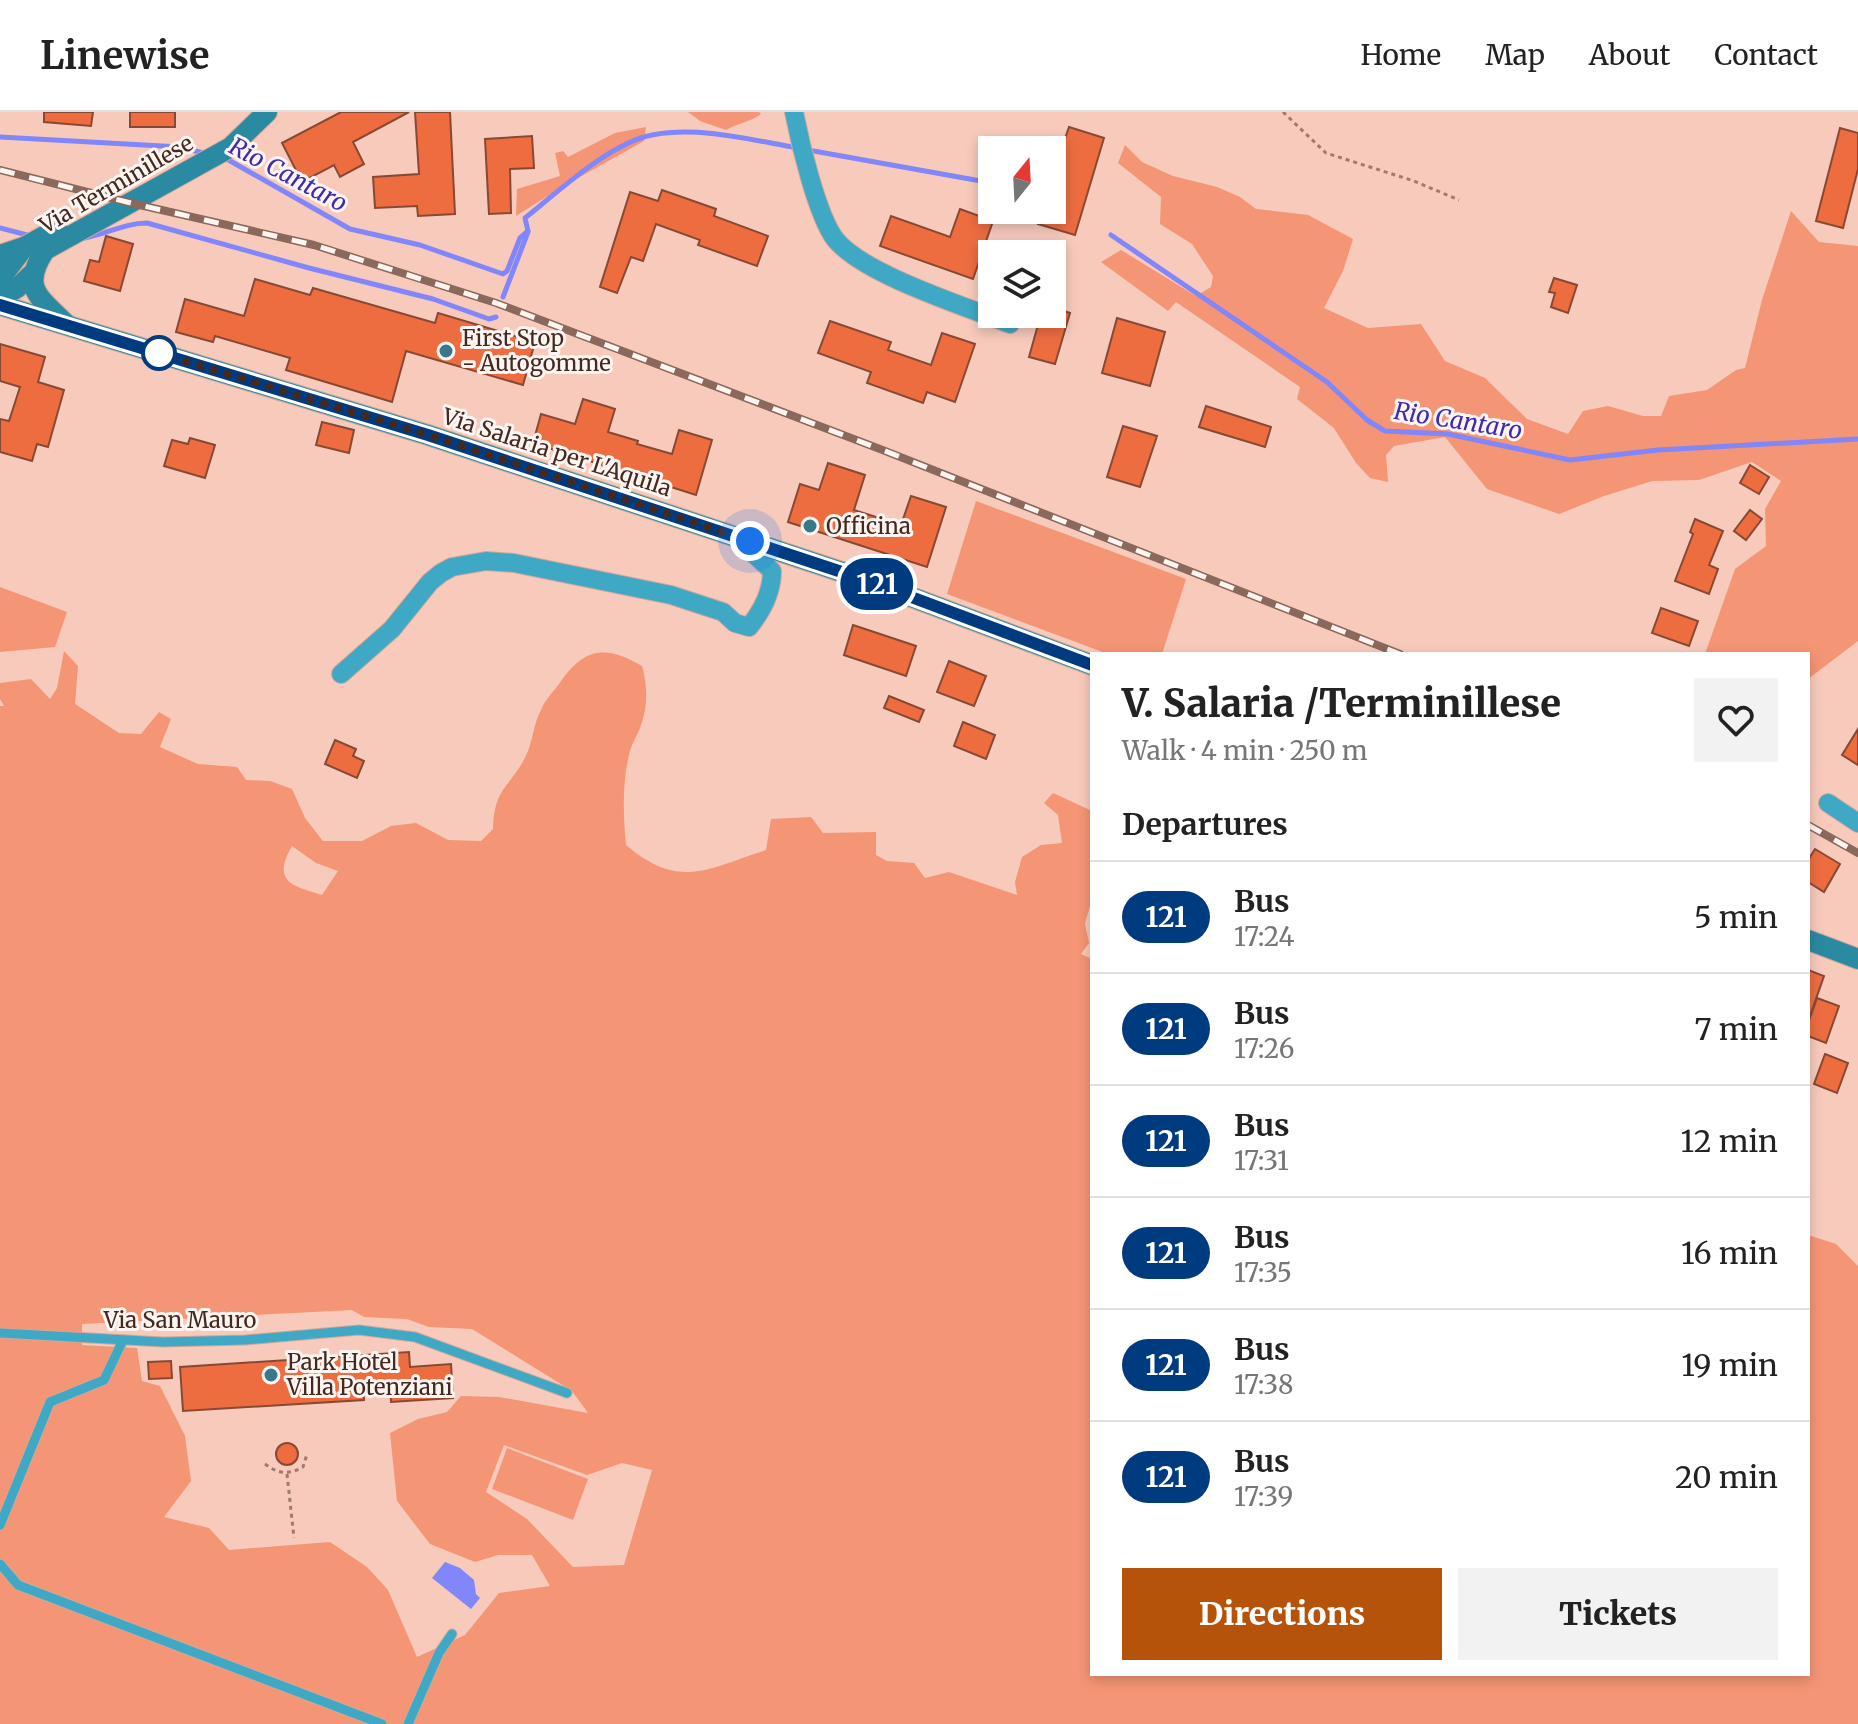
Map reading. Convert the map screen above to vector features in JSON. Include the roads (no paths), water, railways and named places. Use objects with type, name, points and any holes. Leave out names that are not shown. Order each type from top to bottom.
[{"type":"main road","name":"Via Terminillese","points":[[41,241],[78,231],[227,141],[267,112]]},
{"type":"main road","name":"Via Terminillese","points":[[41,241],[194,160]]},
{"type":"main road","name":"Via Terminillese","points":[[0,298],[32,274],[45,250],[41,241]]},
{"type":"main road","points":[[0,255],[41,241]]},
{"type":"main road","points":[[0,279],[5,269],[41,241]]},
{"type":"main road","points":[[32,274],[33,286],[40,297],[69,327]]},
{"type":"main road","name":"Via Salaria per L'Aquila","points":[[0,305],[428,435],[750,541],[955,612],[1090,664]]},
{"type":"main road","points":[[1810,941],[1858,959]]},
{"type":"street","points":[[794,116],[828,227],[836,240],[855,258],[879,271],[978,311]]},
{"type":"street","points":[[341,674],[392,629],[441,573],[452,567],[486,561],[514,563],[671,595],[723,612],[735,623],[749,627],[759,615],[770,590],[772,571],[755,555],[750,541]]},
{"type":"street","points":[[1828,803],[1858,823]]},
{"type":"lane","name":"Via San Mauro","points":[[0,1333],[123,1340],[245,1340],[359,1330],[415,1337],[567,1393]]},
{"type":"lane","points":[[0,1525],[50,1402],[104,1380],[123,1340]]},
{"type":"lane","points":[[0,1564],[18,1585],[382,1724]]},
{"type":"lane","points":[[408,1724],[439,1653],[452,1634]]},
{"type":"waterway","name":"Rio Cantaro","points":[[225,158],[350,229],[420,245],[503,274],[520,238],[528,231],[525,218],[586,169],[636,140],[652,135],[688,132],[798,148]]},
{"type":"waterway","name":"Rio Cantaro","points":[[0,137],[180,147],[207,154]]},
{"type":"waterway","name":"Rio Cantaro","points":[[808,150],[978,180]]},
{"type":"waterway","name":"Rio Cantaro","points":[[85,238],[147,223],[433,299],[489,319],[496,317]]},
{"type":"waterway","name":"Rio Cantaro","points":[[0,228],[31,236]]},
{"type":"waterway","name":"Rio Cantaro","points":[[503,297],[528,232]]},
{"type":"waterway","name":"Rio Cantaro","points":[[1111,235],[1327,382],[1367,420],[1385,431],[1448,434],[1570,460],[1658,450],[1858,439]]},
{"type":"railway","points":[[0,170],[314,245],[496,303],[880,449],[1395,652]]},
{"type":"railway","points":[[1810,826],[1858,853]]},
{"type":"place","name":"First Stop - Autogomme","points":[[446,351]]},
{"type":"place","name":"Officina","points":[[810,526]]},
{"type":"place","name":"Park Hotel Villa Potenziani","points":[[271,1375]]}]
